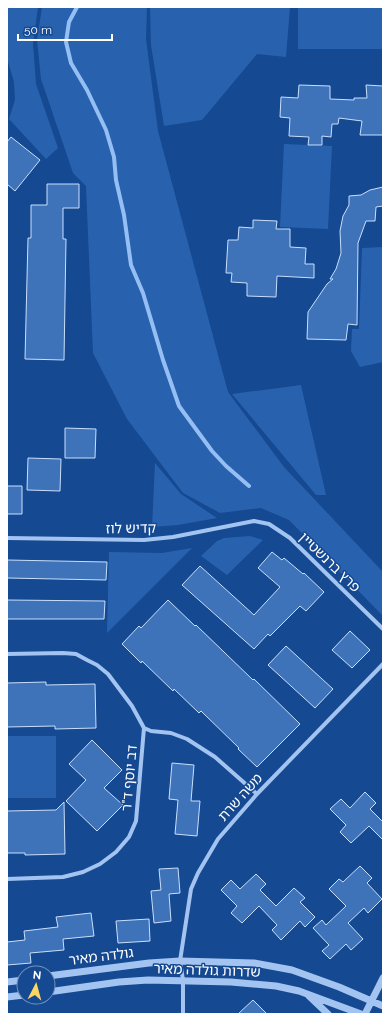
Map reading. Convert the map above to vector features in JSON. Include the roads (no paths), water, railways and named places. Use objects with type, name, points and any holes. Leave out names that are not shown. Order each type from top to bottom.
[{"type":"street","name":"קדיש לוז","points":[[7,538],[144,540],[186,535],[254,521]]},
{"type":"street","name":"פרץ ברנשטיין","points":[[254,521],[269,524],[290,538],[383,629]]},
{"type":"street","points":[[7,654],[76,654],[97,665],[108,674],[132,706],[144,728],[151,731],[171,733],[187,739],[215,757],[257,794]]},
{"type":"street","name":"משה שרת","points":[[182,1014],[182,980],[180,961],[191,889],[198,873],[218,839],[257,794],[383,664]]},
{"type":"street","name":"דב יוסף ד\"ר","points":[[7,879],[63,877],[83,872],[100,864],[116,852],[129,837],[136,821],[144,728]]},
{"type":"street","name":"גולדה מאיר","points":[[56,975],[180,961]]},
{"type":"street","name":"שדרות גולדה מאיר","points":[[180,961],[254,963],[281,967],[315,978],[383,1006]]},
{"type":"street","points":[[364,1014],[383,978]]},
{"type":"street","name":"שדרות גולדה מאיר","points":[[56,991],[119,982],[182,980],[231,982],[276,986],[306,993],[361,1014]]},
{"type":"street","points":[[306,993],[328,1014]]},
{"type":"waterway","points":[[77,7],[69,22],[66,42],[71,63],[87,90],[106,130],[114,157],[116,180],[124,215],[131,265],[143,293],[163,360],[179,406],[212,451],[226,466],[249,486]]}]
